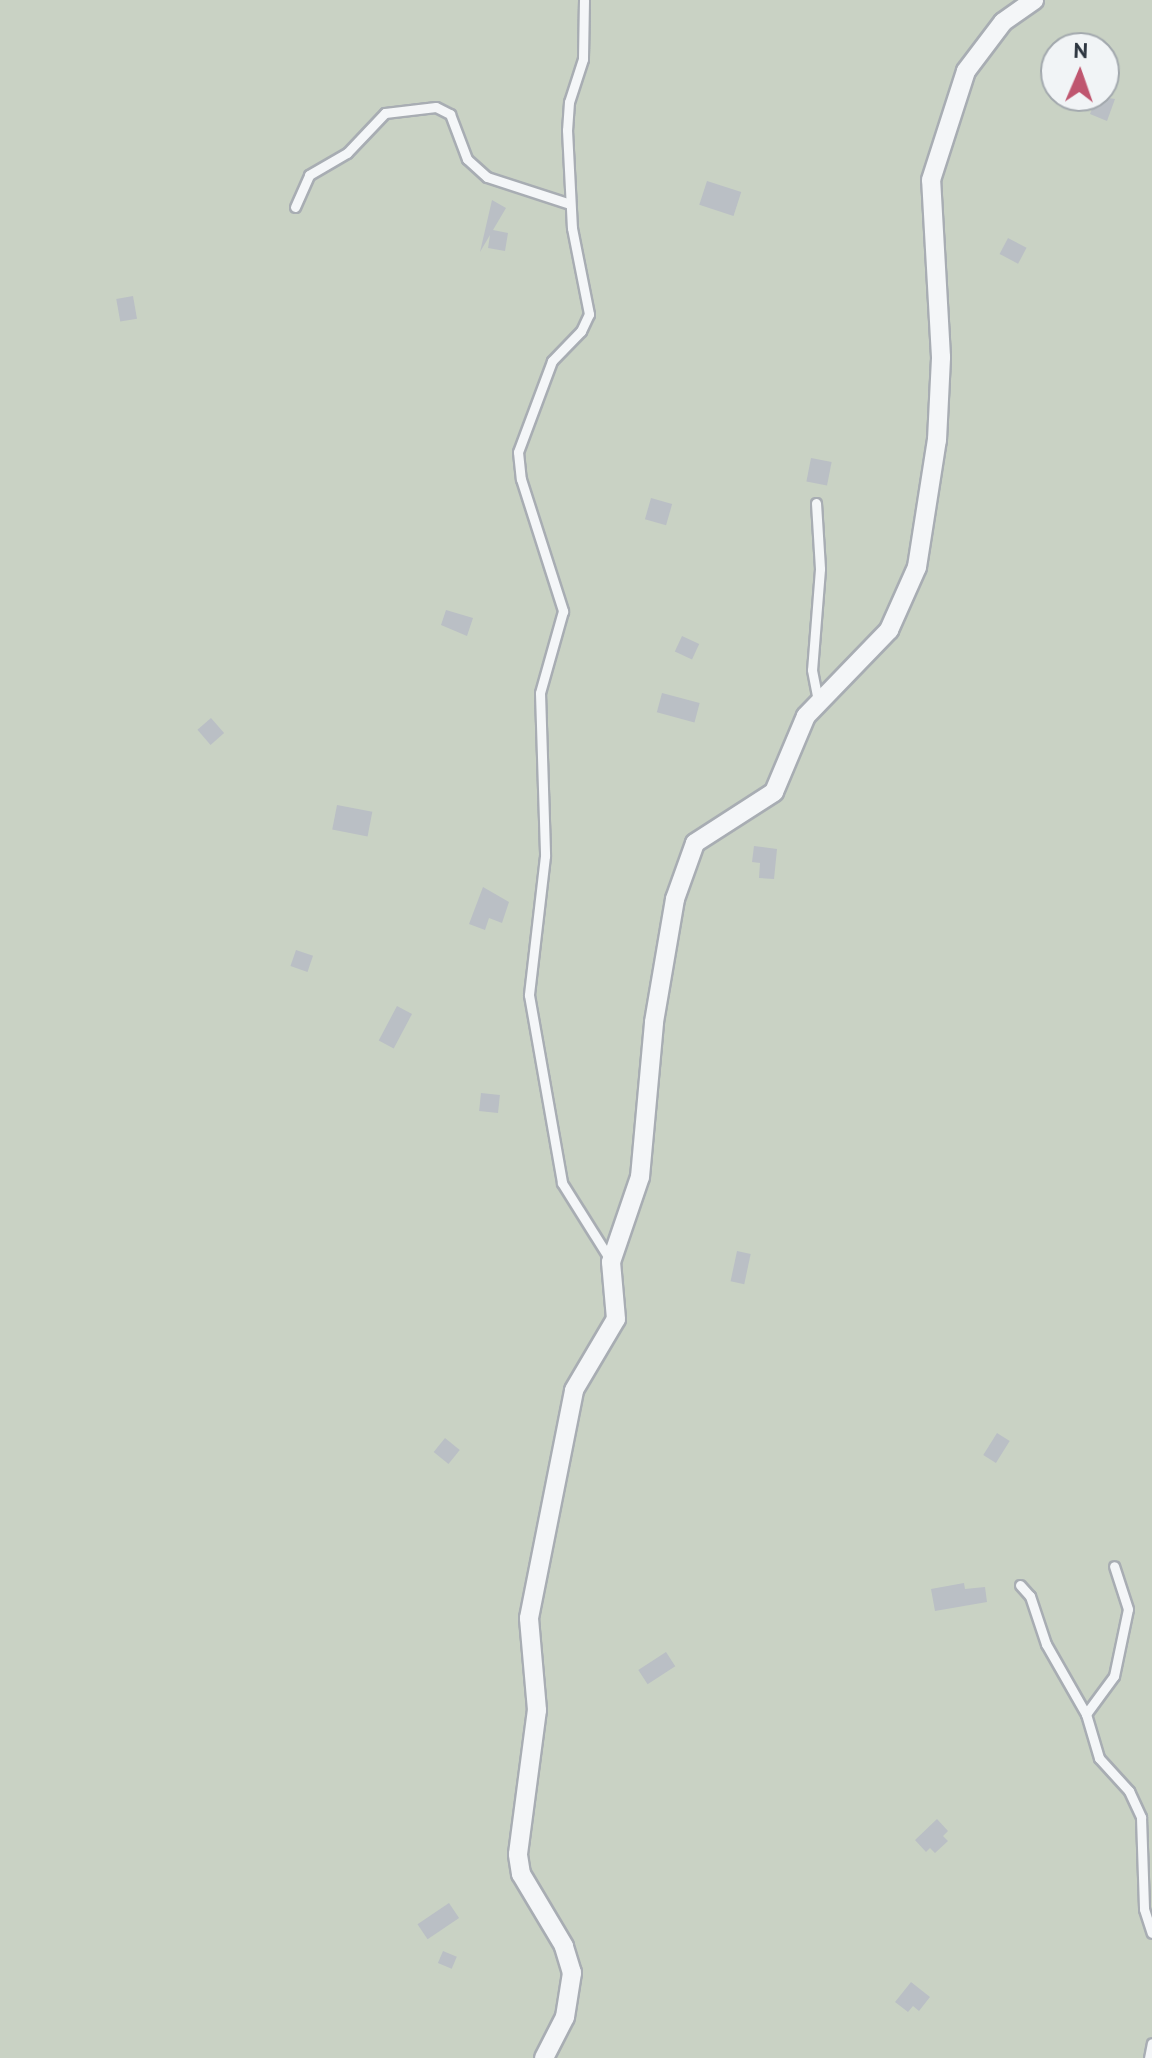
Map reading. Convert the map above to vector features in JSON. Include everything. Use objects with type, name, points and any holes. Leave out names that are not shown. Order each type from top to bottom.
[{"type":"street","points":[[544,2058],[568,2009],[572,1973],[564,1946],[521,1874],[518,1854],[537,1710],[529,1618],[574,1390],[616,1319],[611,1262],[640,1177],[654,1022],[685,865],[702,836],[774,792],[797,731],[818,702],[889,630],[917,567],[937,440],[941,357],[933,171],[966,71],[1003,22],[1034,0]]},
{"type":"lane","points":[[584,0],[583,59],[567,112],[570,204],[588,290],[587,323],[552,361],[518,452],[521,479],[563,611],[540,693],[545,856],[529,995],[562,1183],[611,1262]]},
{"type":"lane","points":[[295,207],[309,175],[347,153],[385,113],[436,107],[450,114],[467,159],[487,177],[570,204]]},
{"type":"lane","points":[[816,503],[820,569],[812,670],[818,702]]},
{"type":"lane","points":[[1086,1714],[1114,1676],[1128,1609],[1114,1566]]},
{"type":"lane","points":[[1020,1585],[1030,1596],[1046,1644],[1086,1714],[1099,1758],[1129,1791],[1141,1817],[1144,1909],[1152,1933]]},
{"type":"lane","points":[[1149,2058],[1152,2043]]},
{"type":"green space","points":[[0,0],[1152,0],[1152,2058],[0,2058]]},
{"type":"building","points":[[1091,112],[1110,112],[1107,121]]},
{"type":"building","points":[[707,181],[741,192],[734,216],[699,205]]},
{"type":"building","points":[[492,200],[506,208],[493,230],[508,233],[505,251],[488,248],[490,235],[480,252]]},
{"type":"building","points":[[1008,238],[1027,248],[1018,264],[1000,254]]},
{"type":"building","points":[[133,296],[137,319],[120,322],[116,299]]},
{"type":"building","points":[[811,458],[832,462],[827,486],[806,482]]},
{"type":"building","points":[[651,498],[672,504],[666,525],[645,519]]},
{"type":"building","points":[[446,610],[473,618],[467,636],[441,625]]},
{"type":"building","points":[[682,636],[699,644],[692,659],[675,651]]},
{"type":"building","points":[[662,693],[700,703],[694,722],[657,712]]},
{"type":"building","points":[[211,718],[224,733],[211,745],[197,730]]},
{"type":"building","points":[[337,805],[372,812],[368,836],[332,830]]},
{"type":"building","points":[[754,846],[777,849],[774,879],[759,878],[760,863],[752,862]]},
{"type":"building","points":[[483,887],[509,902],[502,923],[489,918],[485,930],[469,924]]},
{"type":"building","points":[[296,950],[313,956],[307,972],[290,966]]},
{"type":"building","points":[[397,1006],[412,1014],[394,1048],[379,1040]]},
{"type":"building","points":[[481,1093],[500,1095],[498,1113],[479,1111]]},
{"type":"building","points":[[737,1251],[751,1254],[744,1284],[731,1281]]},
{"type":"building","points":[[997,1433],[1010,1441],[996,1463],[983,1455]]},
{"type":"building","points":[[445,1438],[460,1450],[448,1464],[434,1452]]},
{"type":"building","points":[[964,1583],[965,1589],[985,1587],[987,1602],[935,1611],[931,1589]]},
{"type":"building","points":[[666,1652],[675,1666],[648,1684],[638,1670]]},
{"type":"building","points":[[937,1819],[948,1831],[943,1836],[948,1841],[935,1853],[930,1848],[926,1852],[915,1840]]},
{"type":"building","points":[[449,1903],[459,1918],[428,1939],[417,1924]]},
{"type":"building","points":[[443,1951],[457,1957],[452,1969],[438,1963]]},
{"type":"building","points":[[911,1982],[930,1997],[919,2011],[913,2006],[908,2012],[895,2002]]}]
